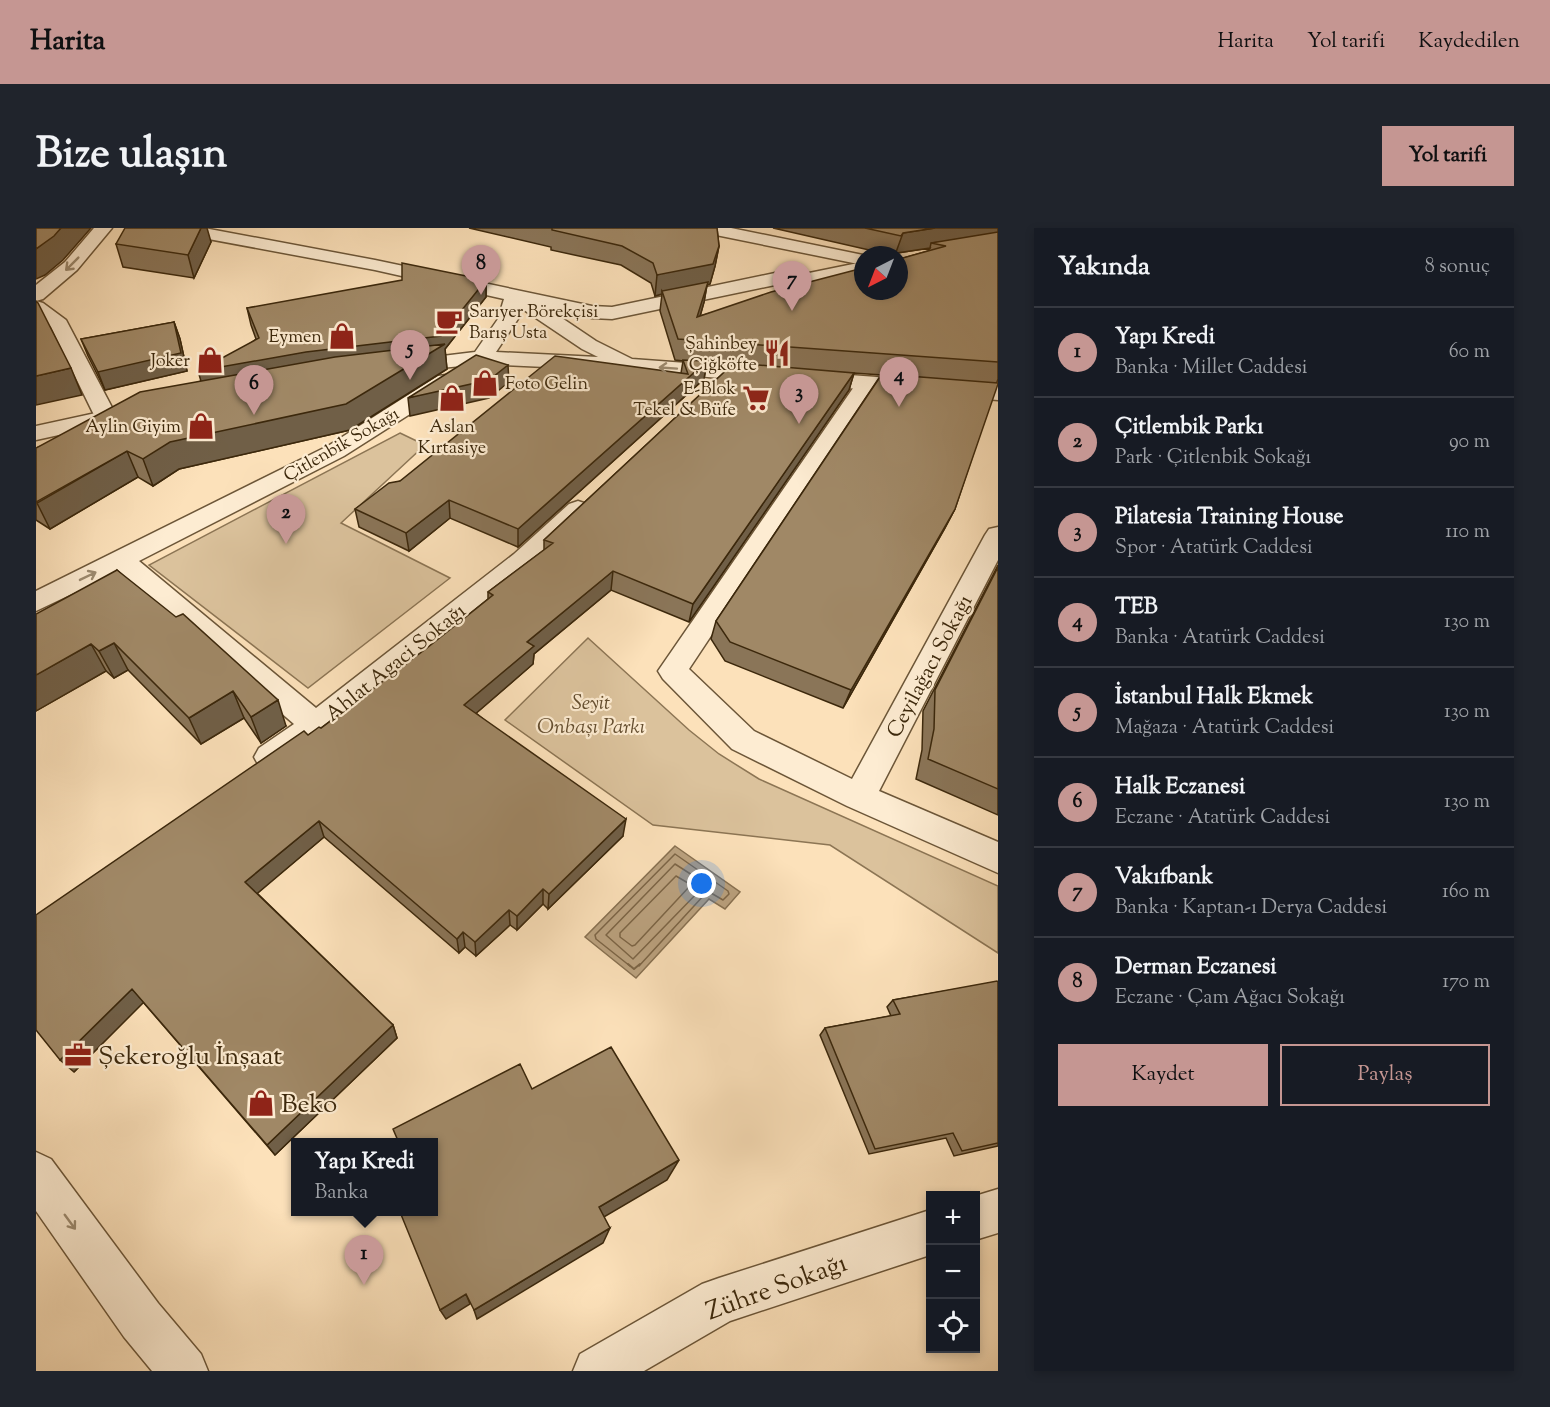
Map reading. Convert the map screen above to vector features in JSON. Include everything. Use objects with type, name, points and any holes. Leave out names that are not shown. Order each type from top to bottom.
[{"type":"street","points":[[36,295],[71,266],[104,228]]},
{"type":"street","points":[[176,228],[515,294],[592,312],[612,313],[775,279],[809,279]]},
{"type":"street","points":[[706,228],[854,258]]},
{"type":"street","points":[[602,351],[598,337],[614,327],[789,288],[809,279],[854,269]]},
{"type":"street","points":[[515,294],[558,325],[602,351],[632,365]]},
{"type":"street","points":[[482,358],[508,319],[515,294]]},
{"type":"street","points":[[36,307],[59,324],[106,417]]},
{"type":"street","points":[[374,369],[482,358],[632,365],[998,393]]},
{"type":"street","name":"Çitlenbik Sokağı","points":[[36,602],[336,451],[482,358]]},
{"type":"street","points":[[530,378],[549,362]]},
{"type":"street","points":[[701,395],[726,372]]},
{"type":"street","points":[[868,383],[673,671],[743,740],[859,797],[998,858]]},
{"type":"street","points":[[36,433],[153,408]]},
{"type":"street","name":"Ahlat Agaci Sokağı","points":[[249,772],[316,725],[523,560],[600,489]]},
{"type":"street","name":"Ceyilağacı Sokağı","points":[[859,797],[997,539]]},
{"type":"street","points":[[121,560],[316,725]]},
{"type":"street","points":[[36,1174],[141,1320],[184,1371]]},
{"type":"street","points":[[980,1216],[998,1211]]},
{"type":"street","name":"Zühre Sokağı","points":[[597,1371],[718,1301],[926,1234]]},
{"type":"green space","points":[[400,433],[425,445],[341,523],[450,578],[308,688],[149,565]]},
{"type":"green space","name":"Seyit Onbaşı Parkı","points":[[588,638],[689,730],[719,754],[759,779],[998,886],[998,953],[830,845],[653,825],[505,720]]},
{"type":"water","points":[[675,846],[740,892],[725,909],[709,899],[636,978],[585,937]]},
{"type":"building","points":[[36,228],[61,228],[36,249]]},
{"type":"building","points":[[125,228],[201,228],[188,255],[116,244]]},
{"type":"building","points":[[552,228],[717,228],[719,246],[713,264],[657,275],[653,263],[622,246],[552,230]]},
{"type":"building","points":[[865,228],[935,228],[903,233],[901,236]]},
{"type":"building","points":[[998,232],[998,362],[678,339],[662,291],[708,282],[697,317],[771,292],[854,270],[854,300],[908,300],[908,257],[946,246],[931,243]]},
{"type":"building","points":[[402,263],[486,280],[441,336],[306,352],[198,371],[259,338],[247,308],[402,280]]},
{"type":"building","points":[[36,301],[38,303],[71,368],[36,376]]},
{"type":"building","points":[[174,322],[181,353],[98,372],[81,339]]},
{"type":"building","points":[[445,344],[346,404],[170,442],[143,459],[127,451],[36,502],[36,448],[140,392],[335,357]]},
{"type":"building","points":[[476,355],[508,365],[489,380],[408,398]]},
{"type":"building","points":[[555,356],[688,374],[683,360],[707,361],[518,529],[449,500],[406,533],[355,509],[389,483],[400,481]]},
{"type":"building","points":[[734,363],[854,373],[693,604],[613,571],[527,642],[534,646],[464,705],[626,819],[549,894],[543,889],[517,916],[509,910],[475,942],[463,932],[457,939],[319,821],[245,882],[393,1025],[267,1145],[132,989],[60,1060],[36,1030],[36,915],[304,731],[308,735],[319,727],[321,728],[427,648],[493,595],[488,592],[553,543],[544,540]]},
{"type":"building","points":[[882,374],[998,384],[955,509],[851,690],[730,642],[716,621]]},
{"type":"building","points":[[998,567],[998,789],[928,759],[934,729],[935,690]]},
{"type":"building","points":[[117,570],[176,617],[183,614],[278,700],[251,717],[233,691],[189,718],[114,643],[99,651],[91,644],[36,675],[36,614]]},
{"type":"building","points":[[997,981],[998,1143],[962,1151],[953,1133],[875,1149],[825,1028],[900,1014],[893,1000]]},
{"type":"building","points":[[611,1047],[679,1160],[599,1207],[610,1228],[474,1310],[466,1294],[440,1310],[402,1216],[438,1216],[438,1138],[397,1138],[393,1129],[520,1064],[532,1089]]},
{"type":"place","name":"Derman Eczanesi","points":[[481,295]]},
{"type":"place","name":"Vakıfbank","points":[[792,311]]},
{"type":"place","name":"Sarıyer Börekçisi Barış Usta","points":[[449,321]]},
{"type":"place","name":"Eymen","points":[[342,336]]},
{"type":"place","name":"Şahinbey Çiğköfte","points":[[777,353]]},
{"type":"place","name":"Joker","points":[[210,360]]},
{"type":"place","name":"İstanbul Halk Ekmek","points":[[410,380]]},
{"type":"place","name":"Foto Gelin","points":[[485,383]]},
{"type":"place","name":"Aslan Kırtasiye","points":[[452,398]]},
{"type":"place","name":"E-Blok Tekel & Büfe","points":[[756,398]]},
{"type":"place","name":"TEB","points":[[899,407]]},
{"type":"place","name":"Halk Eczanesi","points":[[254,415]]},
{"type":"place","name":"Pilatesia Training House","points":[[799,424]]},
{"type":"place","name":"Aylin Giyim","points":[[201,426]]},
{"type":"place","name":"Çitlembik Parkı","points":[[286,544]]},
{"type":"place","name":"Şekeroğlu İnşaat","points":[[78,1055]]},
{"type":"place","name":"Beko","points":[[261,1103]]},
{"type":"place","name":"Yapı Kredi","points":[[364,1285]]}]
